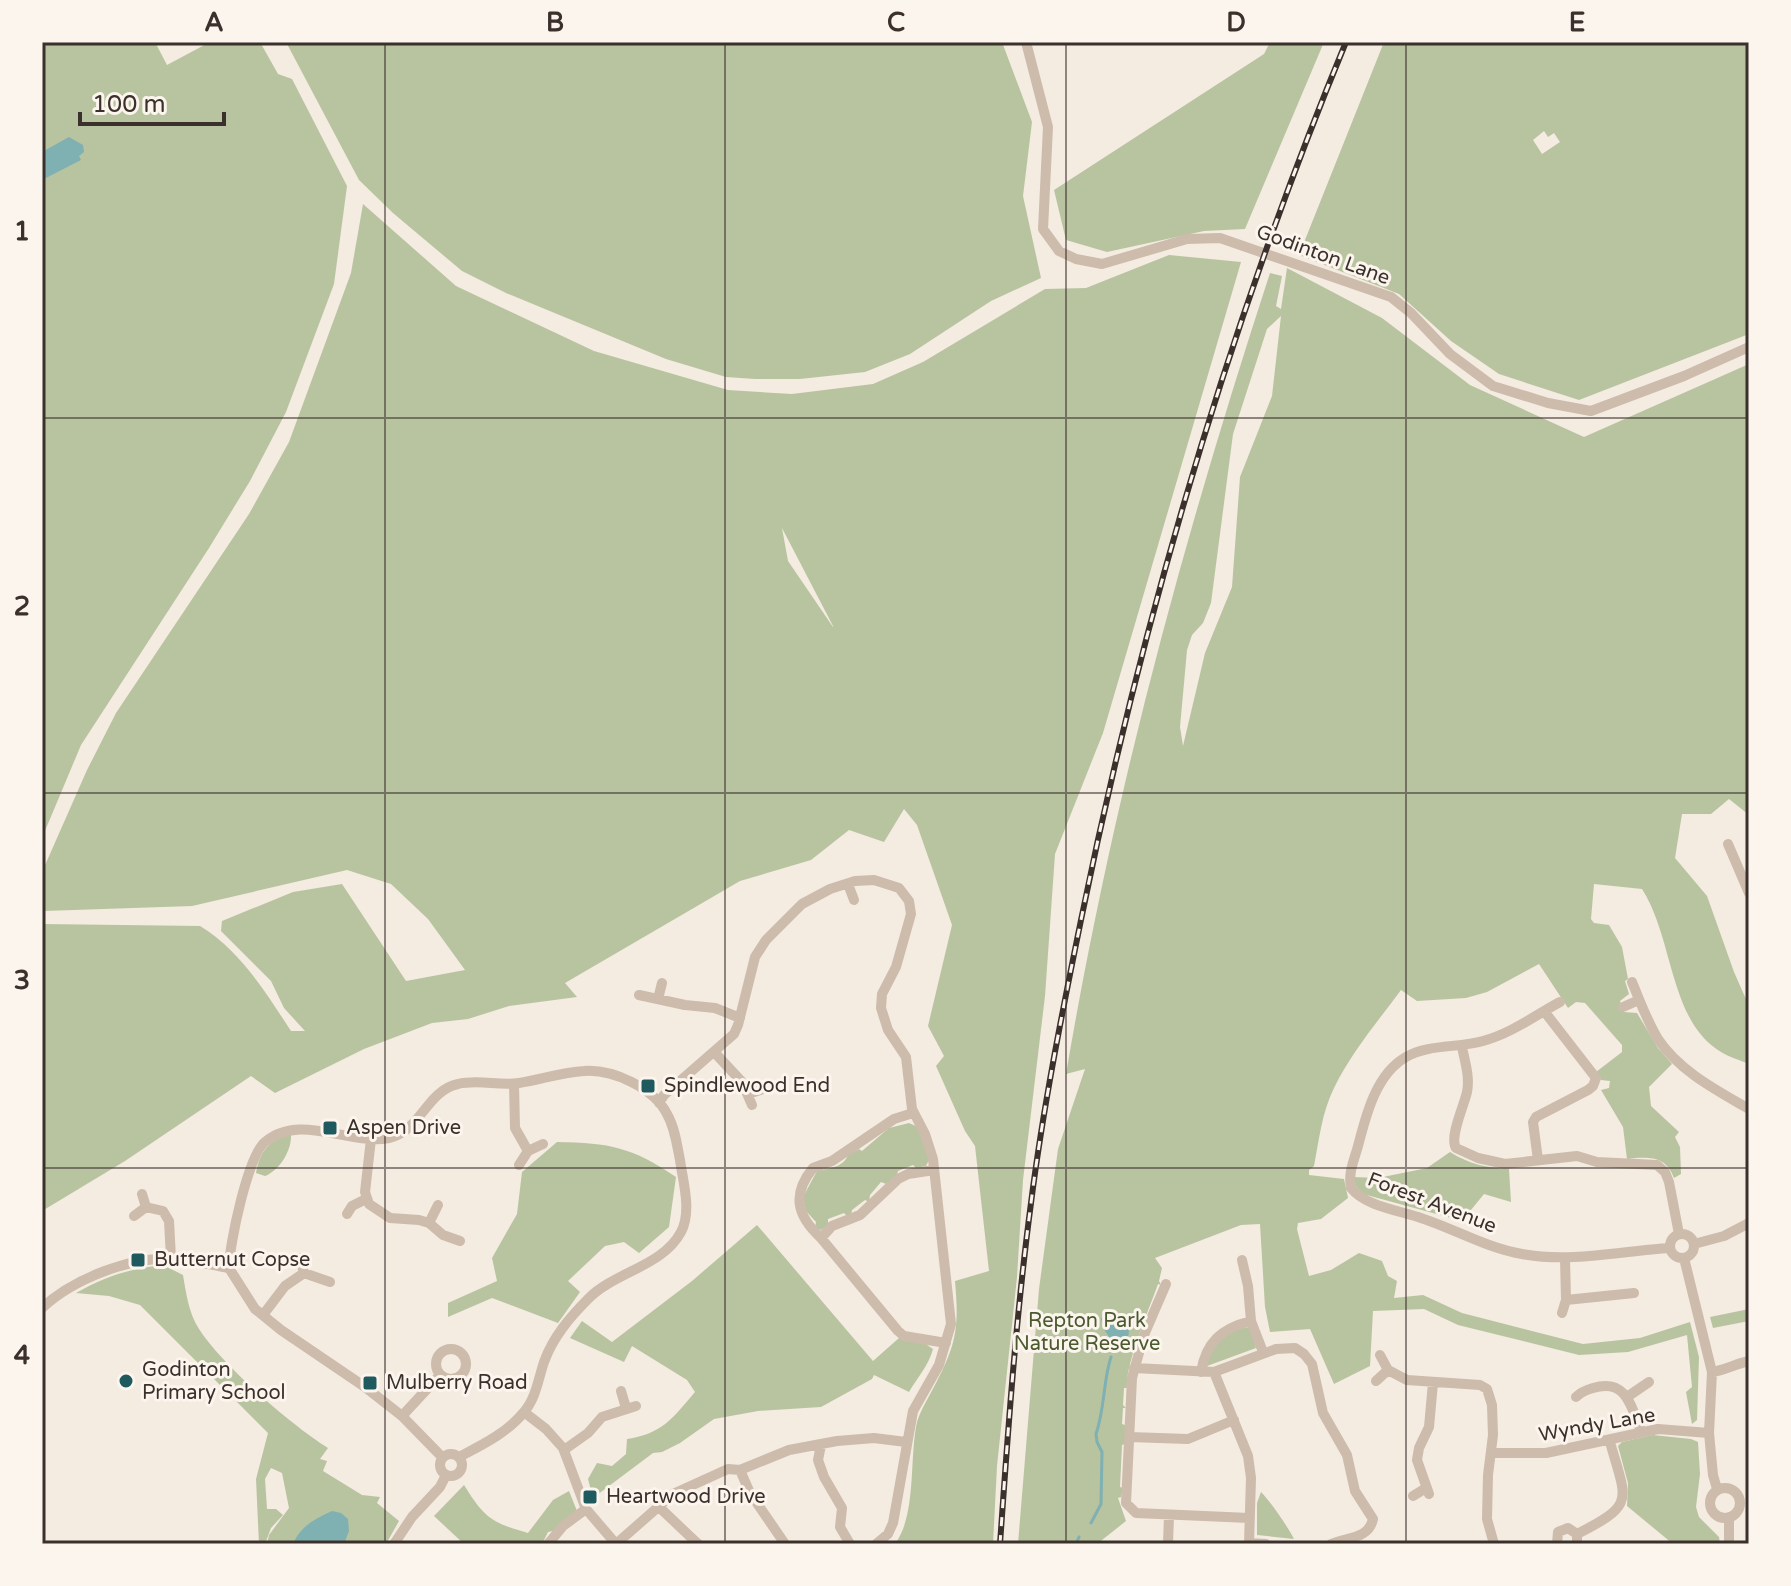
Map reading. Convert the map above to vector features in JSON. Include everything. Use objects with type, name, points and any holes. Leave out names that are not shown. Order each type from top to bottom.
[{"type":"street","name":"Godinton Lane","points":[[1026,42],[1048,127],[1043,229],[1059,251],[1076,259],[1102,264],[1187,239],[1220,238],[1391,297],[1450,354],[1493,386],[1548,403],[1591,411],[1684,376],[1749,347]]},
{"type":"street","points":[[1728,844],[1749,893]]},
{"type":"street","points":[[659,1103],[664,1095],[734,1034],[755,957],[766,940],[810,898],[852,882],[874,880],[891,884],[905,894],[911,908],[904,943],[882,994],[881,1008],[888,1030],[906,1057],[913,1113],[925,1134],[934,1170],[951,1317],[939,1365],[913,1411],[896,1515],[888,1534],[876,1544]]},
{"type":"street","points":[[852,882],[854,900]]},
{"type":"street","points":[[1632,982],[1660,1042],[1705,1082],[1749,1109]]},
{"type":"street","points":[[658,999],[662,983]]},
{"type":"street","points":[[639,995],[715,1008],[740,1018]]},
{"type":"street","points":[[1623,1007],[1639,1000]]},
{"type":"street","name":"Forest Avenue","points":[[1560,1002],[1506,1033],[1462,1047],[1420,1051],[1402,1059],[1386,1075],[1364,1117],[1351,1168],[1351,1188],[1361,1198],[1438,1223],[1505,1251],[1565,1258],[1670,1248]]},
{"type":"street","points":[[1538,1160],[1533,1122],[1536,1117],[1588,1090],[1596,1078],[1544,1011]]},
{"type":"street","points":[[1462,1047],[1468,1089],[1452,1139],[1453,1145],[1491,1162],[1505,1164],[1577,1156],[1597,1162],[1651,1163],[1662,1168],[1669,1182],[1679,1234]]},
{"type":"street","points":[[715,1053],[742,1082],[750,1100],[763,1089]]},
{"type":"street","points":[[442,1457],[402,1416],[255,1309],[229,1268],[230,1242],[249,1172],[260,1146],[268,1139],[293,1131],[388,1138],[404,1131],[429,1101],[446,1087],[460,1083],[514,1084],[584,1071],[596,1071],[626,1080],[666,1110],[676,1141],[687,1213],[685,1225],[669,1247],[604,1285],[570,1318],[551,1346],[538,1386],[524,1412],[502,1432],[459,1457]]},
{"type":"street","points":[[514,1084],[515,1128],[528,1151]]},
{"type":"street","points":[[913,1113],[894,1119],[832,1161],[813,1168],[802,1185],[798,1202],[805,1219],[898,1331],[904,1336],[946,1343]]},
{"type":"street","points":[[371,1139],[366,1199],[377,1211],[390,1218],[429,1223],[443,1235],[460,1241]]},
{"type":"street","points":[[519,1165],[528,1151],[543,1144]]},
{"type":"street","points":[[821,1238],[836,1224],[860,1215],[898,1179],[908,1174],[934,1170]]},
{"type":"street","points":[[142,1194],[146,1207]]},
{"type":"street","points":[[347,1214],[352,1206],[366,1199]]},
{"type":"street","points":[[429,1223],[438,1205]]},
{"type":"street","points":[[134,1216],[146,1207],[154,1207],[168,1217],[171,1258]]},
{"type":"street","points":[[1694,1244],[1724,1236],[1749,1223]]},
{"type":"street","points":[[1684,1258],[1674,1255],[1670,1248],[1672,1239],[1679,1234],[1688,1236],[1694,1244]]},
{"type":"street","points":[[1684,1258],[1691,1253],[1694,1244]]},
{"type":"street","points":[[42,1308],[80,1283],[115,1266],[171,1258],[229,1268]]},
{"type":"street","points":[[300,1258],[304,1273]]},
{"type":"street","points":[[1562,1313],[1566,1300],[1565,1258]]},
{"type":"street","points":[[1684,1258],[1712,1372],[1709,1433],[1717,1489]]},
{"type":"street","points":[[1242,1260],[1251,1321],[1263,1352]]},
{"type":"street","points":[[263,1315],[285,1286],[304,1273]]},
{"type":"street","points":[[304,1273],[330,1282]]},
{"type":"street","points":[[1166,1284],[1144,1335],[1130,1389],[1126,1503],[1136,1513],[1249,1518]]},
{"type":"street","points":[[1566,1300],[1634,1293]]},
{"type":"street","points":[[1201,1372],[1206,1355],[1221,1333],[1232,1326],[1251,1321]]},
{"type":"street","points":[[1134,1368],[1214,1372],[1263,1352],[1295,1348],[1310,1360],[1323,1413],[1345,1449],[1355,1491],[1373,1519],[1373,1525],[1366,1533],[1331,1544]]},
{"type":"street","points":[[1380,1355],[1388,1370],[1407,1380],[1480,1385],[1487,1389],[1492,1410],[1487,1519],[1494,1544]]},
{"type":"street","points":[[1712,1372],[1726,1371],[1734,1364],[1749,1361]]},
{"type":"street","points":[[1376,1381],[1388,1370]]},
{"type":"street","points":[[1214,1372],[1248,1456],[1249,1543],[1266,1544]]},
{"type":"street","points":[[402,1416],[440,1375]]},
{"type":"street","points":[[1627,1397],[1649,1382]]},
{"type":"street","points":[[1413,1496],[1427,1491],[1417,1464],[1417,1452],[1429,1427],[1433,1383]]},
{"type":"street","points":[[1576,1397],[1580,1392],[1606,1385],[1618,1389],[1627,1397],[1641,1431]]},
{"type":"street","points":[[564,1450],[588,1433],[602,1417],[631,1407],[621,1391]]},
{"type":"street","points":[[524,1412],[556,1437],[586,1509],[616,1544],[673,1494],[728,1469],[740,1470],[778,1453],[821,1445],[874,1438],[906,1442]]},
{"type":"street","points":[[1129,1437],[1188,1439],[1234,1420]]},
{"type":"street","name":"Wyndy Lane","points":[[1492,1453],[1546,1453],[1610,1442],[1641,1431],[1658,1429],[1709,1433]]},
{"type":"street","points":[[1557,1544],[1556,1536],[1560,1530],[1568,1528],[1577,1539],[1622,1504],[1624,1489],[1610,1442]]},
{"type":"street","points":[[821,1445],[818,1460],[842,1508],[840,1527],[850,1544]]},
{"type":"street","points":[[453,1453],[459,1457],[462,1464],[460,1471],[454,1476],[446,1475],[439,1467],[442,1457],[453,1453]]},
{"type":"street","points":[[740,1470],[750,1493],[785,1544]]},
{"type":"street","points":[[394,1544],[412,1517],[440,1487],[446,1475]]},
{"type":"street","points":[[1729,1488],[1737,1494],[1739,1509],[1729,1518],[1713,1514],[1709,1506],[1717,1489],[1729,1488]]},
{"type":"street","points":[[1737,1494],[1749,1491]]},
{"type":"street","points":[[659,1507],[698,1544]]},
{"type":"street","points":[[548,1544],[563,1526],[586,1509]]},
{"type":"street","points":[[1168,1544],[1169,1515]]},
{"type":"street","points":[[1729,1518],[1729,1544]]},
{"type":"green space","points":[[42,42],[155,42],[167,65],[210,42],[260,42],[278,74],[292,79],[347,186],[334,284],[286,412],[250,481],[209,548],[81,745],[42,838]]},
{"type":"green space","points":[[286,42],[1002,42],[1032,122],[1023,196],[1041,278],[991,301],[910,354],[865,372],[800,379],[755,379],[726,377],[666,359],[506,293],[462,271],[359,180]]},
{"type":"green space","points":[[1270,42],[1324,42],[1245,229],[1204,231],[1107,252],[1066,240],[1054,190],[1264,54]]},
{"type":"green space","points":[[1384,42],[1749,42],[1749,334],[1579,400],[1499,374],[1451,341],[1399,294],[1299,255]],"holes":[[[1544,131],[1548,137],[1554,133],[1560,142],[1542,154],[1533,140]]]},
{"type":"green space","points":[[363,204],[456,286],[594,351],[728,390],[792,394],[873,384],[923,362],[1045,289],[1086,288],[1169,255],[1241,262],[1103,733],[1055,854],[1045,996],[1023,1180],[1017,1277],[997,1466],[993,1544],[895,1544],[902,1532],[910,1502],[917,1422],[943,1369],[955,1334],[955,1281],[989,1271],[975,1146],[965,1131],[936,1066],[944,1056],[928,1026],[952,925],[917,825],[904,809],[884,842],[849,830],[811,860],[740,881],[565,983],[577,997],[509,1006],[468,1019],[432,1023],[364,1049],[275,1093],[251,1076],[125,1161],[42,1211],[42,924],[200,926],[240,960],[291,1031],[305,1031],[284,1008],[271,981],[221,931],[222,921],[293,892],[342,884],[406,981],[465,970],[428,919],[391,884],[347,870],[192,906],[44,911],[42,908],[42,872],[87,770],[116,713],[249,514],[289,442],[351,273]],"holes":[[[782,528],[833,627],[788,561]]]},
{"type":"green space","name":"Repton Park Nature Reserve","points":[[1287,268],[1382,318],[1470,385],[1584,437],[1749,364],[1749,815],[1729,799],[1711,814],[1682,814],[1675,858],[1707,896],[1749,1006],[1749,1064],[1721,1052],[1704,1038],[1691,1020],[1674,978],[1661,931],[1642,889],[1594,884],[1591,919],[1594,923],[1609,925],[1622,947],[1629,994],[1620,1001],[1624,1012],[1637,1013],[1658,1048],[1672,1064],[1649,1087],[1651,1106],[1679,1132],[1675,1137],[1680,1147],[1681,1174],[1674,1178],[1666,1165],[1655,1159],[1627,1159],[1623,1127],[1601,1090],[1609,1088],[1610,1081],[1601,1080],[1596,1072],[1622,1052],[1622,1045],[1585,1003],[1576,1002],[1568,1008],[1539,964],[1487,992],[1466,998],[1417,1001],[1401,990],[1357,1050],[1334,1088],[1324,1116],[1314,1166],[1309,1170],[1309,1175],[1344,1179],[1348,1198],[1321,1219],[1298,1223],[1297,1229],[1309,1276],[1331,1270],[1359,1253],[1382,1261],[1388,1276],[1397,1281],[1394,1298],[1423,1295],[1462,1313],[1583,1344],[1640,1338],[1690,1322],[1699,1357],[1697,1420],[1692,1424],[1686,1392],[1692,1387],[1687,1335],[1628,1352],[1579,1355],[1458,1325],[1424,1309],[1373,1311],[1370,1366],[1334,1384],[1310,1329],[1270,1332],[1265,1307],[1260,1224],[1241,1225],[1155,1258],[1162,1268],[1161,1285],[1158,1284],[1144,1322],[1130,1366],[1127,1388],[1124,1388],[1123,1405],[1126,1408],[1123,1408],[1122,1424],[1125,1425],[1125,1444],[1122,1445],[1120,1487],[1123,1488],[1118,1498],[1126,1521],[1097,1544],[1018,1544],[1039,1289],[1058,1149],[1085,1069],[1066,1074],[1105,870],[1180,571],[1270,273],[1282,276],[1276,306],[1281,309]],"holes":[[[1281,316],[1272,396],[1240,477],[1232,587],[1205,653],[1183,746],[1180,727],[1187,650],[1211,603],[1233,434],[1267,329]]]},
{"type":"green space","points":[[909,1123],[918,1127],[930,1158],[926,1166],[916,1168],[913,1165],[898,1171],[897,1176],[886,1184],[881,1182],[870,1195],[869,1202],[865,1200],[852,1210],[851,1215],[844,1213],[828,1219],[828,1225],[821,1230],[815,1228],[816,1222],[806,1211],[803,1197],[817,1171],[839,1165],[848,1155],[859,1149],[862,1151],[889,1128]]},
{"type":"green space","points":[[291,1134],[287,1153],[280,1164],[265,1176],[256,1173],[267,1148]]},
{"type":"green space","points":[[557,1142],[620,1149],[646,1159],[676,1177],[669,1227],[639,1253],[624,1242],[605,1246],[568,1281],[580,1292],[558,1323],[492,1298],[448,1317],[448,1303],[497,1281],[492,1258],[517,1214],[522,1172]]},
{"type":"green space","points":[[1450,1152],[1478,1165],[1509,1169],[1511,1202],[1484,1194],[1462,1221],[1363,1194],[1354,1184],[1353,1177],[1378,1178],[1427,1168]]},
{"type":"green space","points":[[757,1225],[873,1361],[899,1338],[924,1343],[933,1349],[926,1366],[909,1392],[874,1375],[821,1407],[758,1411],[714,1419],[680,1443],[653,1453],[593,1498],[588,1479],[597,1463],[612,1466],[626,1454],[627,1439],[658,1429],[695,1392],[687,1380],[632,1346],[624,1362],[570,1338],[582,1321],[612,1342],[692,1281]]},
{"type":"green space","points":[[163,1265],[183,1275],[188,1303],[196,1323],[224,1360],[277,1410],[328,1448],[320,1459],[327,1461],[323,1471],[362,1495],[380,1497],[377,1503],[399,1521],[386,1544],[267,1544],[269,1535],[289,1508],[282,1473],[271,1468],[265,1479],[267,1509],[276,1509],[283,1515],[271,1528],[265,1544],[259,1544],[256,1479],[268,1433],[140,1305],[109,1296],[76,1293],[118,1274]]},
{"type":"green space","points":[[1749,1309],[1749,1321],[1713,1328],[1710,1317]]},
{"type":"green space","points":[[1250,1327],[1256,1348],[1207,1366],[1212,1351],[1222,1339]]},
{"type":"green space","points":[[1653,1435],[1698,1442],[1700,1474],[1696,1507],[1699,1517],[1719,1537],[1720,1544],[1673,1544],[1627,1506],[1628,1483],[1618,1446],[1622,1442]]},
{"type":"green space","points":[[464,1485],[477,1505],[490,1517],[505,1526],[528,1533],[553,1500],[569,1491],[577,1511],[548,1532],[542,1544],[464,1544],[434,1516]]},
{"type":"green space","points":[[1261,1492],[1294,1539],[1257,1535],[1257,1503]]},
{"type":"water","points":[[69,137],[83,145],[84,152],[79,156],[81,160],[42,180],[42,152]]},
{"type":"water","points":[[1106,1312],[1113,1312],[1129,1331],[1128,1338],[1117,1348],[1101,1319]]},
{"type":"water","points":[[332,1511],[348,1519],[349,1531],[344,1544],[293,1544],[309,1524]]},
{"type":"waterway","points":[[1091,1523],[1101,1504],[1102,1452],[1096,1434],[1111,1357]]},
{"type":"waterway","points":[[1076,1544],[1079,1537]]},
{"type":"railway","points":[[1000,1544],[1017,1330],[1036,1167],[1060,1025],[1105,808],[1192,475],[1264,256],[1346,42]]},
{"type":"place","name":"Spindlewood End","points":[[648,1086]]},
{"type":"place","name":"Aspen Drive","points":[[330,1128]]},
{"type":"place","name":"Butternut Copse","points":[[138,1260]]},
{"type":"place","name":"Godinton Primary School","points":[[126,1381]]},
{"type":"place","name":"Mulberry Road","points":[[370,1383]]},
{"type":"place","name":"Heartwood Drive","points":[[590,1497]]}]
